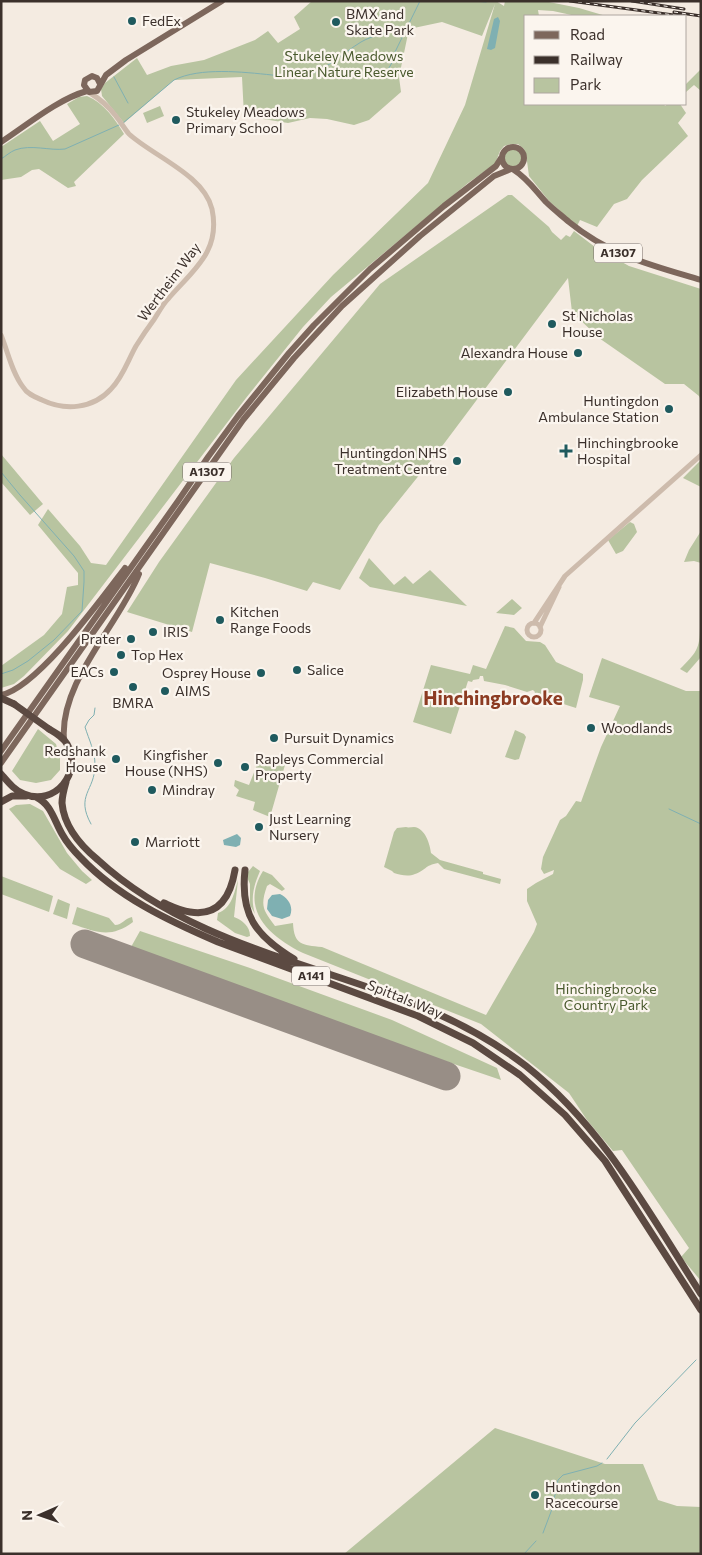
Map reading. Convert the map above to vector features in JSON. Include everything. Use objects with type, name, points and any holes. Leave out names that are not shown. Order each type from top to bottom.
[{"type":"highway","points":[[1,696],[64,740]]},
{"type":"highway","name":"Spittals Way","points":[[64,740],[70,750],[72,761],[71,772],[63,793],[63,807],[67,820],[75,835],[106,868],[150,899],[195,923],[312,969],[435,1013],[477,1034],[526,1067],[572,1108],[600,1140],[701,1294]]},
{"type":"highway","name":"Spittals Way","points":[[1,774],[19,791],[43,801],[80,858],[109,883],[146,908],[218,942],[393,1006],[443,1027],[473,1043],[520,1075],[565,1115],[605,1161],[701,1310]]},
{"type":"highway","points":[[1,802],[12,796],[52,793],[66,782]]},
{"type":"highway","points":[[150,899],[188,912],[196,913],[210,910],[218,906],[227,897],[233,883],[235,870]]},
{"type":"highway","points":[[245,870],[243,886],[245,904],[253,923],[273,944],[312,969]]},
{"type":"main road","points":[[87,90],[87,78],[105,75],[222,1]]},
{"type":"main road","points":[[1,142],[76,94],[87,90],[95,92],[100,87],[105,75]]},
{"type":"main road","points":[[95,77],[99,79],[100,87]]},
{"type":"main road","points":[[515,147],[523,154],[524,161],[522,165],[512,169],[503,164],[502,158],[504,151],[515,147]]},
{"type":"main road","name":"A1307","points":[[1,751],[242,410],[314,326],[370,269],[447,204],[496,166],[502,158]]},
{"type":"main road","name":"A1307","points":[[522,165],[527,179]]},
{"type":"main road","name":"A1307","points":[[1,763],[243,420],[294,358],[342,306],[375,274],[494,176],[512,169],[527,179],[548,203],[574,225],[602,245],[630,258],[701,280]]},
{"type":"main road","name":"A1307","points":[[1,696],[18,688],[74,633],[183,494]]},
{"type":"main road","name":"A1307","points":[[64,740],[64,719],[77,684],[136,580],[143,563]]},
{"type":"street","name":"Wertheim Way","points":[[100,87],[103,101]]},
{"type":"street","name":"Wertheim Way","points":[[1,335],[17,376],[24,388],[32,395],[62,407],[87,404],[111,390],[119,380],[137,345],[166,300],[194,272],[206,256],[212,240],[214,225],[209,200],[198,184],[141,144],[127,132],[103,101],[87,90]]},
{"type":"street","points":[[565,576],[540,627],[540,632],[533,636],[529,634],[528,626],[534,623],[565,576],[701,455]]},
{"type":"street","points":[[534,623],[540,627]]},
{"type":"green space","name":"Stukeley Meadows Linear Nature Reserve","points":[[312,1],[496,1],[504,6],[505,1],[544,1],[603,15],[571,15],[538,10],[539,15],[524,15],[524,105],[681,105],[686,113],[678,123],[688,136],[642,180],[627,199],[614,204],[597,227],[580,220],[577,226],[549,201],[529,176],[524,149],[518,144],[504,146],[495,164],[468,183],[331,297],[303,327],[246,398],[68,631],[24,676],[14,684],[1,688],[1,666],[44,635],[62,614],[67,587],[78,585],[78,573],[38,525],[48,509],[80,546],[91,563],[106,565],[236,380],[333,275],[428,183],[465,105],[495,4],[482,36],[442,22],[409,29],[399,77],[401,92],[369,120],[354,125],[327,119],[310,118],[288,123],[244,116],[242,77],[174,80],[124,123],[102,96],[101,89],[105,83],[137,58],[147,75],[171,66],[204,60],[255,40],[268,31],[278,43],[300,29],[294,17]]},
{"type":"green space","points":[[701,69],[701,91],[694,85],[687,91],[687,83]]},
{"type":"green space","points":[[87,96],[104,107],[124,134],[74,182],[76,186],[68,188],[39,169],[32,170],[21,177],[1,180],[1,147],[40,121],[53,141],[80,124],[67,104],[79,97]]},
{"type":"green space","points":[[160,106],[164,116],[147,123],[143,113]]},
{"type":"green space","points":[[513,149],[519,152],[522,158],[519,164],[513,167],[507,164],[504,158],[507,152]]},
{"type":"green space","points":[[508,195],[512,195],[561,240],[566,235],[570,237],[574,231],[595,247],[629,266],[701,289],[701,400],[699,396],[684,384],[665,384],[599,338],[572,312],[568,278],[437,453],[379,525],[340,590],[313,582],[307,591],[210,563],[192,632],[127,612],[159,562],[234,458],[380,284]]},
{"type":"green space","points":[[1,454],[43,504],[30,515],[1,482]]},
{"type":"green space","points":[[701,460],[701,487],[683,478]]},
{"type":"green space","points":[[630,522],[634,524],[637,532],[623,551],[616,554],[608,540]]},
{"type":"green space","points":[[701,531],[701,563],[694,561],[684,562],[689,550]]},
{"type":"green space","points":[[369,558],[394,585],[405,576],[413,584],[430,570],[467,606],[370,587],[359,578]]},
{"type":"green space","points":[[512,599],[522,608],[514,615],[496,613]]},
{"type":"green space","points":[[505,626],[514,628],[526,641],[540,642],[545,645],[556,662],[583,674],[576,708],[554,701],[548,696],[546,700],[534,695],[535,692],[533,690],[527,692],[484,681],[483,676],[480,676],[479,679],[472,682],[468,681],[451,734],[413,722],[431,665],[470,674],[473,665],[486,669]]},
{"type":"green space","points":[[700,627],[701,657],[687,673],[680,669],[690,659],[698,646]]},
{"type":"green space","name":"Hinchingbrooke Country Park","points":[[602,658],[686,691],[701,691],[701,1281],[681,1257],[689,1248],[622,1150],[613,1151],[587,1120],[569,1093],[481,1024],[303,953],[279,939],[262,921],[256,910],[254,898],[256,885],[263,871],[272,875],[285,889],[282,891],[270,884],[267,886],[265,893],[264,908],[275,926],[293,923],[297,940],[304,944],[322,947],[486,1015],[537,924],[527,901],[527,889],[553,874],[554,870],[544,874],[541,869],[543,857],[560,820],[566,816],[576,801],[581,802],[601,747],[620,706],[589,697]]},
{"type":"green space","points":[[38,729],[56,744],[60,758],[60,770],[51,780],[36,783],[20,780],[12,771]]},
{"type":"green space","points":[[515,730],[526,737],[519,759],[515,760],[505,757]]},
{"type":"green space","points":[[259,760],[285,765],[270,817],[253,810],[255,802],[236,796],[239,790],[234,786],[235,780],[249,785]]},
{"type":"green space","points":[[30,804],[43,811],[67,853],[92,880],[86,884],[60,869],[9,809],[16,805]]},
{"type":"green space","points":[[414,827],[421,830],[428,841],[431,853],[440,860],[501,879],[500,884],[444,869],[438,863],[410,875],[394,873],[384,867],[394,832],[397,828]]},
{"type":"green space","points":[[253,866],[260,871],[253,892],[255,914],[250,905],[250,884],[247,877],[248,872]]},
{"type":"green space","points":[[1,876],[53,896],[49,912],[1,894]]},
{"type":"green space","points":[[238,880],[234,917],[247,926],[250,936],[247,937],[235,933],[217,920],[218,913],[226,908],[232,899]]},
{"type":"green space","points":[[58,899],[70,904],[67,919],[53,914]]},
{"type":"green space","points":[[77,907],[109,918],[115,925],[132,917],[133,922],[117,931],[96,931],[72,924]]},
{"type":"green space","points":[[140,931],[250,968],[392,1020],[497,1068],[501,1080],[239,991],[131,947]]},
{"type":"green space","name":"Huntingdon Racecourse","points":[[495,1428],[605,1464],[643,1464],[658,1500],[677,1506],[701,1507],[701,1554],[344,1554]]},
{"type":"water","points":[[498,17],[500,21],[495,48],[487,49],[494,19]]},
{"type":"water","points":[[237,834],[241,838],[240,845],[236,847],[224,845],[223,840]]},
{"type":"water","points":[[280,894],[288,900],[291,906],[290,916],[282,919],[272,916],[267,909],[268,900],[272,895]]},
{"type":"waterway","points":[[385,75],[420,1]]},
{"type":"waterway","points":[[474,1],[486,2]]},
{"type":"waterway","points":[[123,123],[174,80],[184,76],[196,73],[222,72],[302,77],[314,73],[335,61],[354,46],[366,40],[394,31],[405,30]]},
{"type":"waterway","points":[[114,77],[128,103]]},
{"type":"waterway","points":[[1,159],[21,148],[65,149],[119,125]]},
{"type":"waterway","points":[[1,472],[74,556],[84,571],[82,611],[54,640],[28,661],[13,670],[1,674]]},
{"type":"waterway","points":[[91,824],[85,806],[85,799],[94,774],[95,760],[85,727],[94,715],[95,708]]},
{"type":"waterway","points":[[669,809],[701,824]]},
{"type":"waterway","points":[[607,1459],[635,1423],[696,1360]]},
{"type":"waterway","points":[[543,1533],[552,1509],[558,1480],[563,1475],[602,1463]]},
{"type":"waterway","points":[[524,1554],[536,1541]]},
{"type":"runway","points":[[85,944],[446,1076]]},
{"type":"railway","points":[[570,1],[674,15]]},
{"type":"railway","points":[[632,1],[684,9]]},
{"type":"railway","points":[[674,12],[701,16]]},
{"type":"place","name":"FedEx","points":[[132,21]]},
{"type":"place","name":"BMX and Skate Park","points":[[336,22]]},
{"type":"place","name":"Stukeley Meadows Primary School","points":[[176,120]]},
{"type":"place","name":"St Nicholas House","points":[[552,324]]},
{"type":"place","name":"Alexandra House","points":[[578,353]]},
{"type":"place","name":"Elizabeth House","points":[[508,392]]},
{"type":"place","name":"Huntingdon Ambulance Station","points":[[669,409]]},
{"type":"place","name":"Hinchingbrooke Hospital","points":[[566,451]]},
{"type":"place","name":"Huntingdon NHS Treatment Centre","points":[[457,461]]},
{"type":"place","name":"Kitchen Range Foods","points":[[220,620]]},
{"type":"place","name":"IRIS","points":[[153,632]]},
{"type":"place","name":"Prater","points":[[131,639]]},
{"type":"place","name":"Top Hex","points":[[121,655]]},
{"type":"place","name":"Salice","points":[[297,670]]},
{"type":"place","name":"EACs","points":[[114,672]]},
{"type":"place","name":"Osprey House","points":[[261,673]]},
{"type":"place","name":"BMRA","points":[[133,687]]},
{"type":"place","name":"AIMS","points":[[165,691]]},
{"type":"place","name":"Woodlands","points":[[591,728]]},
{"type":"place","name":"Pursuit Dynamics","points":[[274,738]]},
{"type":"place","name":"Redshank House","points":[[116,759]]},
{"type":"place","name":"Kingfisher House (NHS)","points":[[218,763]]},
{"type":"place","name":"Rapleys Commercial Property","points":[[245,767]]},
{"type":"place","name":"Mindray","points":[[152,790]]},
{"type":"place","name":"Just Learning Nursery","points":[[259,827]]},
{"type":"place","name":"Marriott","points":[[135,842]]},
{"type":"place","name":"Huntingdon Racecourse","points":[[535,1495]]},
{"type":"district","name":"Hinchingbrooke","points":[[493,698]]}]
